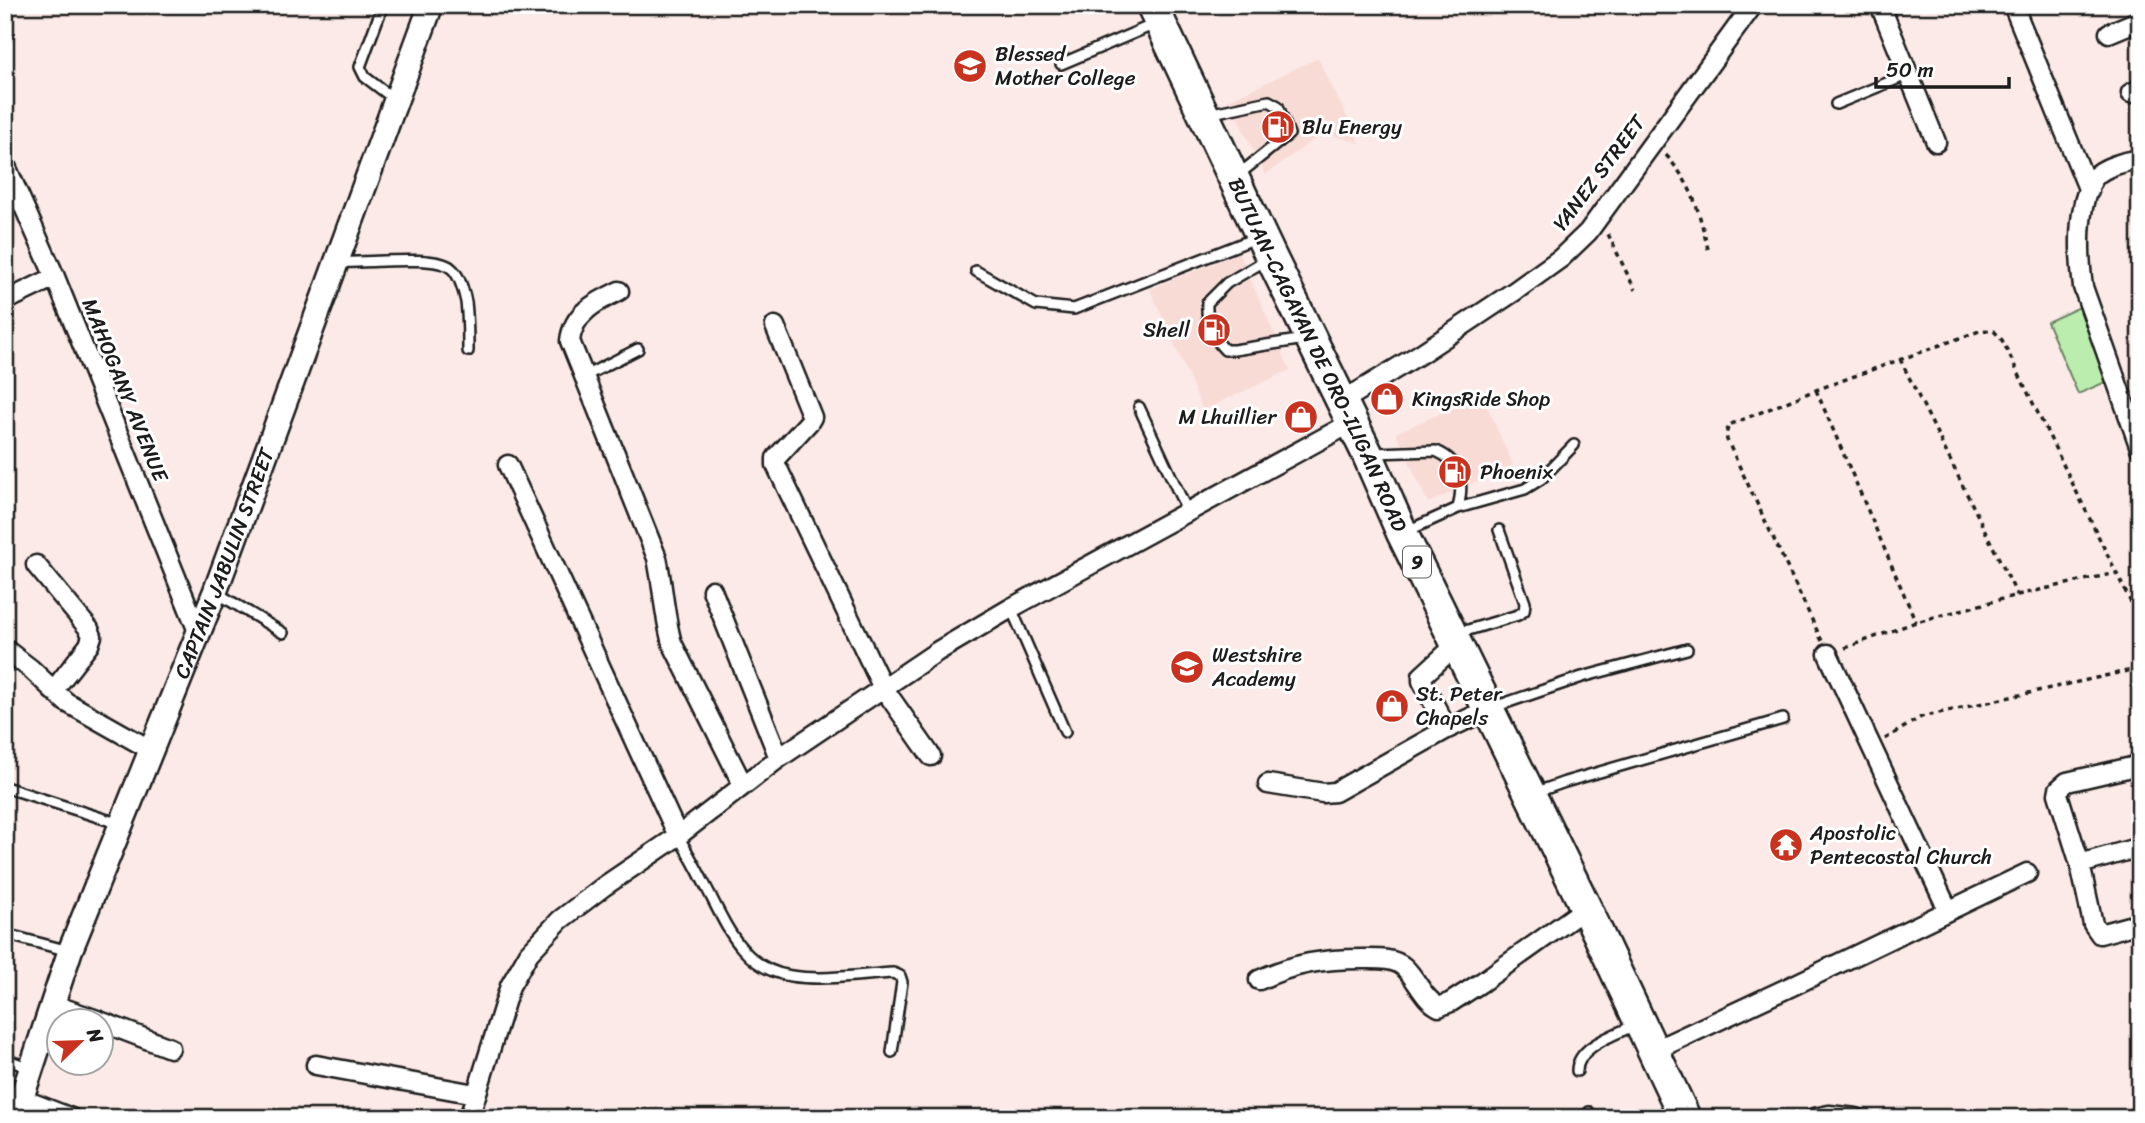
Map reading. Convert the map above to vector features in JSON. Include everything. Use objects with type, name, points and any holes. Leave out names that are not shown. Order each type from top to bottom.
[{"type":"highway","name":"BUTUAN-CAGAYAN DE ORO-ILIGAN ROAD","points":[[1156,13],[1367,453],[1402,533],[1586,908],[1685,1118]]},
{"type":"street","name":"CAPTAIN JABULIN STREET","points":[[18,1109],[70,951],[199,634],[431,5]]},
{"type":"street","name":"YANEZ STREET","points":[[469,1118],[510,986],[529,953],[560,920],[678,836],[779,758],[882,687],[1011,608],[1188,513],[1346,413],[1420,354],[1561,258],[1588,232],[1600,212],[1754,5]]},
{"type":"street","points":[[1880,5],[1936,142]]},
{"type":"street","points":[[2013,5],[2089,191]]},
{"type":"street","points":[[2109,33],[2140,20]]},
{"type":"street","points":[[2140,159],[2100,173],[2094,178],[2085,200],[2080,239],[2083,287],[2140,448]]},
{"type":"street","name":"MAHOGANY AVENUE","points":[[5,164],[55,277],[199,634]]},
{"type":"street","points":[[5,301],[55,277]]},
{"type":"street","points":[[619,291],[593,303],[572,327],[570,341],[657,558],[672,643],[743,785]]},
{"type":"street","points":[[775,326],[812,416],[776,458],[776,465],[882,687],[931,756]]},
{"type":"street","points":[[508,465],[678,836]]},
{"type":"street","points":[[36,565],[92,636],[89,645],[53,691]]},
{"type":"street","points":[[712,590],[779,758]]},
{"type":"street","points":[[1447,729],[1422,681],[1422,676],[1455,639]]},
{"type":"street","points":[[5,649],[66,702],[151,750]]},
{"type":"street","points":[[1828,654],[1948,910]]},
{"type":"street","points":[[1268,784],[1323,793],[1335,792],[1447,729],[1489,709]]},
{"type":"street","points":[[2140,765],[2067,782],[2059,789],[2096,931],[2100,934],[2140,923]]},
{"type":"street","points":[[2080,864],[2140,847]]},
{"type":"street","points":[[1653,1051],[2027,873]]},
{"type":"street","points":[[1259,979],[1285,968],[1315,961],[1388,960],[1402,965],[1416,980],[1428,1002],[1439,1007],[1482,982],[1586,908]]},
{"type":"street","points":[[52,1004],[60,1007]]},
{"type":"street","points":[[116,1028],[170,1048]]},
{"type":"street","points":[[316,1065],[475,1094]]},
{"type":"street","points":[[18,1109],[71,1118]]},
{"type":"street","points":[[1814,1118],[1829,1115],[1856,1118]]},
{"type":"lane","points":[[383,5],[360,67],[365,77],[396,100]]},
{"type":"lane","points":[[1061,64],[1156,13]]},
{"type":"lane","points":[[1836,104],[1909,74]]},
{"type":"lane","points":[[1203,115],[1269,101],[1278,106],[1289,134],[1233,178]]},
{"type":"lane","points":[[976,271],[1037,305],[1074,309],[1266,246]]},
{"type":"lane","points":[[1266,246],[1208,303],[1207,320],[1215,338],[1225,350],[1310,338]]},
{"type":"lane","points":[[336,262],[424,261],[452,268],[461,283],[466,300],[468,351]]},
{"type":"lane","points":[[585,376],[638,349]]},
{"type":"lane","points":[[1139,407],[1188,513]]},
{"type":"lane","points":[[1402,533],[1458,508],[1525,489],[1541,480],[1574,445]]},
{"type":"lane","points":[[1367,453],[1436,451],[1443,454],[1454,463],[1461,477],[1462,493],[1458,508]]},
{"type":"lane","points":[[1455,639],[1524,611],[1525,603],[1499,530]]},
{"type":"lane","points":[[215,592],[283,633]]},
{"type":"lane","points":[[1011,608],[1065,732]]},
{"type":"lane","points":[[1489,709],[1582,677],[1686,649]]},
{"type":"lane","points":[[1529,795],[1565,782],[1783,719]]},
{"type":"lane","points":[[5,786],[121,825]]},
{"type":"lane","points":[[678,836],[724,924],[742,950],[764,967],[790,976],[893,973],[900,976],[902,982],[892,1052]]},
{"type":"lane","points":[[5,934],[70,951]]},
{"type":"lane","points":[[1577,1071],[1577,1062],[1582,1054],[1640,1022]]},
{"type":"lane","points":[[5,1059],[30,1068]]},
{"type":"lane","points":[[2028,1118],[2044,1115],[2064,1118]]},
{"type":"path","points":[[1653,140],[1675,165],[1695,197],[1708,249]]},
{"type":"path","points":[[1600,212],[1611,242],[1635,290]]},
{"type":"path","points":[[2116,573],[2017,595],[1916,622],[1828,654],[1726,434],[1728,425],[1982,330],[1994,331],[2002,340],[2140,621]]},
{"type":"path","points":[[1900,359],[2017,595]]},
{"type":"path","points":[[1816,390],[1916,622]]},
{"type":"path","points":[[1871,749],[1921,717],[2140,666]]},
{"type":"shaded area","points":[[1318,58],[1360,143],[1323,133],[1265,175],[1229,100]]},
{"type":"shaded area","points":[[1239,253],[1290,370],[1203,410],[1150,289]]},
{"type":"shaded area","points":[[1482,395],[1513,465],[1428,503],[1396,433]]},
{"type":"green space","points":[[2084,305],[2115,378],[2078,394],[2047,322]]},
{"type":"place","name":"Blessed Mother College","points":[[970,66]]},
{"type":"place","name":"Blu Energy","points":[[1278,127]]},
{"type":"place","name":"Shell","points":[[1214,330]]},
{"type":"place","name":"KingsRide Shop","points":[[1387,399]]},
{"type":"place","name":"M Lhuillier","points":[[1301,417]]},
{"type":"place","name":"Phoenix","points":[[1455,472]]},
{"type":"place","name":"Westshire Academy","points":[[1187,667]]},
{"type":"place","name":"St. Peter Chapels","points":[[1392,706]]},
{"type":"place","name":"Apostolic Pentecostal Church","points":[[1786,845]]}]
